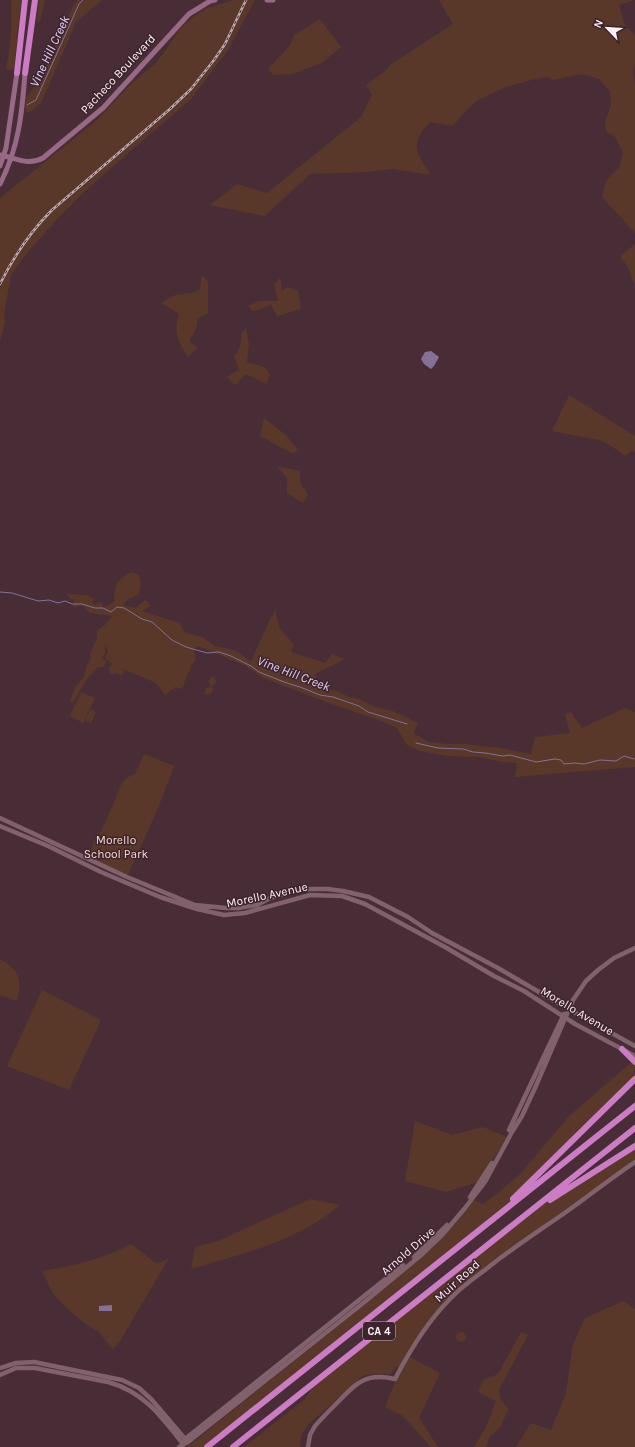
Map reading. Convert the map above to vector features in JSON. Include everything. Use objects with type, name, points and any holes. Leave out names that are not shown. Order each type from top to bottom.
[{"type":"highway","points":[[17,73],[25,0]]},
{"type":"highway","points":[[25,73],[35,0]]},
{"type":"highway","points":[[622,1049],[635,1062]]},
{"type":"highway","points":[[627,1087],[635,1073]]},
{"type":"highway","points":[[485,1226],[635,1079]]},
{"type":"highway","name":"CA 4","points":[[207,1447],[635,1106]]},
{"type":"highway","name":"CA 4","points":[[234,1447],[635,1128]]},
{"type":"highway","points":[[525,1215],[635,1146]]},
{"type":"main road","name":"Pacheco Boulevard","points":[[2,155],[29,162],[36,162],[43,158],[103,108],[189,14],[214,0]]},
{"type":"main road","points":[[267,0],[272,0]]},
{"type":"main road","points":[[0,166],[17,73]]},
{"type":"main road","points":[[0,184],[15,148],[21,114],[25,73]]},
{"type":"street","name":"Morello Avenue","points":[[0,818],[127,877],[195,904],[238,908],[257,905],[270,898],[293,891],[311,889],[343,891],[369,897],[408,917],[432,933],[498,968],[635,1046]]},
{"type":"street","name":"Morello Avenue","points":[[0,826],[160,897],[197,909],[224,915],[245,913],[310,895],[342,896],[365,904],[445,947],[494,976],[524,991],[564,1017],[635,1056]]},
{"type":"street","name":"Arnold Drive","points":[[184,1443],[362,1304],[420,1256],[443,1234],[472,1199],[490,1173],[526,1108],[564,1017],[583,986],[598,970],[614,958],[635,948]]},
{"type":"street","name":"Muir Road","points":[[308,1447],[310,1435],[317,1423],[358,1382],[370,1377],[378,1376],[395,1379],[416,1341],[436,1314],[465,1285],[509,1251],[635,1162]]},
{"type":"street","points":[[0,1368],[16,1362],[34,1362],[110,1377],[127,1382],[139,1388],[152,1400],[184,1443]]},
{"type":"street","points":[[0,1375],[16,1368],[35,1368],[120,1385],[145,1400],[184,1443]]},
{"type":"green space","points":[[11,0],[21,0],[14,68],[11,70],[6,69],[11,35]]},
{"type":"green space","points":[[39,0],[45,0],[40,21],[37,22]]},
{"type":"green space","points":[[78,0],[102,0],[76,22],[41,103],[31,111],[25,113],[26,98],[40,80],[73,6]]},
{"type":"green space","points":[[234,0],[255,0],[228,50],[191,99],[97,180],[60,216],[26,254],[11,275],[4,314],[5,323],[0,341],[0,198],[96,121],[130,85],[157,62],[181,28],[193,17],[207,8]]},
{"type":"green space","points":[[439,0],[635,0],[619,5],[624,23],[635,36],[635,65],[633,73],[635,85],[635,233],[602,197],[606,181],[620,166],[623,153],[615,137],[606,131],[605,122],[611,105],[610,92],[599,79],[582,74],[553,80],[548,77],[535,79],[506,87],[478,100],[453,126],[430,122],[419,137],[417,148],[431,175],[392,169],[366,172],[310,174],[265,216],[210,205],[237,184],[267,193],[361,117],[372,95],[366,85],[384,72],[390,65],[453,24]]},
{"type":"green space","points":[[320,19],[341,47],[322,63],[292,74],[273,75],[268,69],[291,44],[294,35]]},
{"type":"green space","points":[[635,244],[635,287],[629,269],[620,256]]},
{"type":"green space","points":[[202,275],[208,282],[208,313],[198,319],[196,329],[189,341],[198,348],[188,357],[178,337],[176,327],[179,314],[161,303],[175,295],[192,293],[200,289]]},
{"type":"green space","points":[[280,277],[282,291],[288,287],[298,291],[301,309],[277,316],[271,304],[253,311],[248,306],[259,301],[278,301],[274,285]]},
{"type":"green space","points":[[246,327],[249,344],[247,362],[265,367],[270,375],[266,384],[246,374],[235,385],[227,377],[239,370],[234,357],[240,347],[242,333]]},
{"type":"green space","points":[[569,395],[635,436],[635,452],[632,450],[626,456],[603,441],[552,431]]},
{"type":"green space","points":[[264,418],[286,435],[298,450],[293,454],[260,436]]},
{"type":"green space","points":[[277,466],[300,471],[300,483],[308,495],[303,503],[287,493],[287,478]]},
{"type":"green space","points":[[131,572],[139,575],[141,585],[138,595],[127,600],[123,605],[135,608],[146,600],[151,606],[142,611],[180,623],[184,632],[202,637],[215,646],[234,650],[251,661],[275,609],[279,627],[294,645],[291,652],[325,663],[332,654],[345,659],[315,674],[322,689],[335,690],[375,707],[393,711],[418,723],[413,733],[429,742],[501,748],[531,754],[535,737],[570,733],[565,714],[571,712],[582,728],[625,708],[635,712],[635,767],[515,777],[517,763],[502,762],[480,757],[447,756],[420,751],[407,745],[397,728],[263,678],[246,666],[198,646],[194,649],[196,660],[191,665],[182,689],[175,687],[165,695],[156,683],[123,669],[124,673],[122,675],[110,673],[109,668],[113,664],[105,657],[108,652],[105,643],[105,654],[101,658],[106,661],[105,665],[103,667],[98,667],[88,677],[73,703],[70,701],[75,688],[84,677],[86,668],[91,658],[90,653],[97,639],[97,630],[105,625],[112,616],[89,613],[82,604],[74,608],[72,604],[75,599],[70,599],[67,594],[86,595],[93,598],[93,605],[101,602],[103,608],[114,602],[117,584],[122,578]]},
{"type":"green space","points":[[211,677],[214,677],[216,681],[212,686],[213,692],[206,695],[204,693],[206,688],[210,687],[209,680]]},
{"type":"green space","points":[[81,692],[95,698],[83,723],[70,716]]},
{"type":"green space","points":[[91,709],[96,712],[91,723],[85,720]]},
{"type":"green space","name":"Morello School Park","points":[[144,754],[174,766],[159,806],[127,877],[87,858],[96,837],[102,830],[122,783],[128,777],[135,774]]},
{"type":"green space","points":[[0,959],[12,967],[18,976],[19,986],[17,1001],[0,995]]},
{"type":"green space","points":[[42,990],[101,1020],[69,1090],[7,1066]]},
{"type":"green space","points":[[634,1060],[635,1073],[631,1079],[549,1164],[485,1226],[207,1447],[187,1447],[363,1306],[420,1256],[472,1199],[483,1204],[498,1193],[521,1173],[568,1117]]},
{"type":"green space","points":[[415,1121],[452,1135],[483,1127],[507,1137],[481,1181],[446,1192],[405,1181]]},
{"type":"green space","points":[[635,1146],[635,1162],[526,1239],[450,1299],[408,1356],[440,1373],[419,1418],[438,1447],[431,1447],[403,1416],[385,1407],[401,1367],[396,1367],[391,1374],[366,1375],[360,1378],[306,1427],[301,1436],[300,1447],[244,1447],[305,1399],[316,1382],[525,1215]]},
{"type":"green space","points":[[310,1199],[340,1205],[324,1217],[288,1237],[250,1252],[191,1269],[195,1247],[218,1241]]},
{"type":"green space","points":[[131,1244],[157,1264],[169,1258],[120,1341],[112,1349],[98,1331],[82,1321],[55,1296],[42,1271],[88,1261],[110,1254]]},
{"type":"green space","points":[[623,1301],[635,1309],[635,1447],[516,1447],[531,1423],[551,1430],[566,1393],[573,1344],[585,1318]]},
{"type":"green space","points":[[459,1332],[463,1332],[465,1333],[465,1341],[459,1342],[456,1339],[456,1335]]},
{"type":"green space","points":[[521,1332],[528,1335],[499,1390],[501,1400],[509,1409],[499,1429],[490,1436],[486,1447],[474,1447],[487,1425],[496,1401],[478,1392],[483,1380],[498,1374]]},
{"type":"shaded area","points":[[431,351],[439,357],[431,369],[424,364],[421,359],[425,352]]},
{"type":"shaded area","points":[[112,1305],[112,1311],[99,1311],[99,1306]]},
{"type":"waterway","name":"Vine Hill Creek","points":[[27,105],[36,100],[79,4],[83,0]]},
{"type":"waterway","name":"Vine Hill Creek","points":[[0,592],[12,593],[38,601],[49,600],[58,603],[65,601],[72,604],[82,604],[95,608],[103,608],[111,612],[117,607],[124,608],[142,619],[152,622],[172,640],[186,647],[207,653],[219,652],[231,656],[251,666],[259,672],[284,682],[320,695],[333,697],[359,706],[368,712],[407,724]]},
{"type":"waterway","name":"Vine Hill Creek","points":[[416,743],[438,748],[463,749],[473,752],[503,756],[510,755],[536,762],[555,759],[561,760],[564,764],[584,764],[600,760],[616,761],[624,756],[634,759]]},
{"type":"railway","points":[[0,284],[23,245],[52,210],[170,109],[191,89],[225,44],[246,0]]}]
